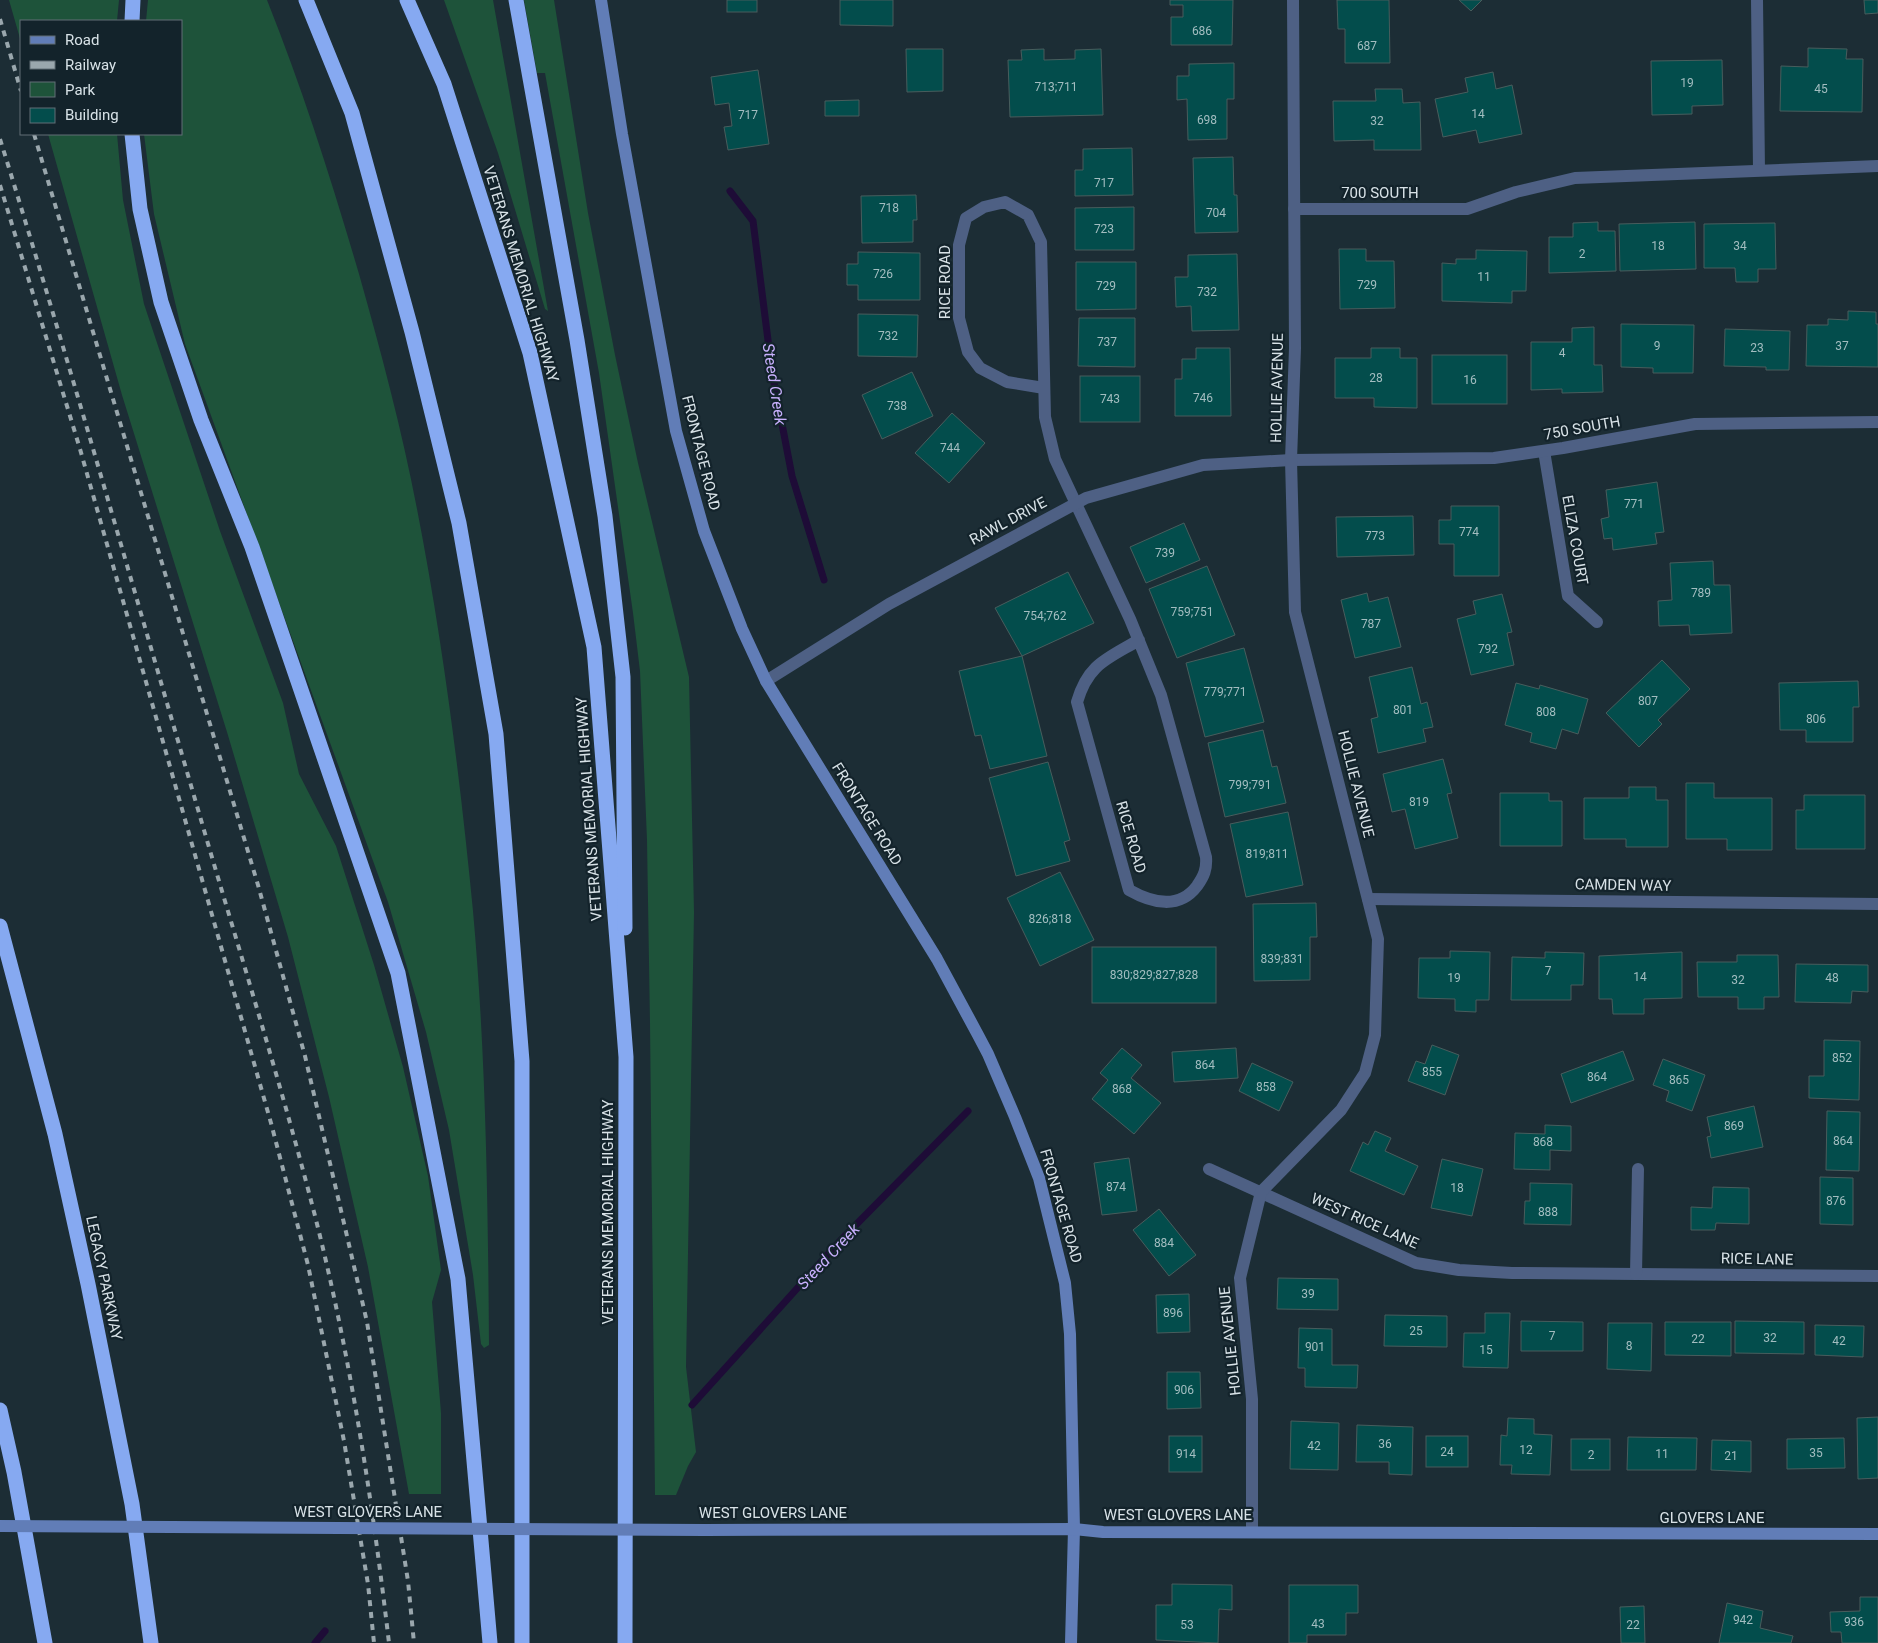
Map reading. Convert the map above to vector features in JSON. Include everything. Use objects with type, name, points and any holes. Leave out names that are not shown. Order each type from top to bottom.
[{"type":"highway","points":[[132,20],[133,0]]},
{"type":"highway","points":[[306,0],[352,113],[412,332],[459,523],[496,734],[522,1061],[522,1643]]},
{"type":"highway","name":"VETERANS MEMORIAL HIGHWAY","points":[[407,0],[444,84],[530,354],[594,647],[626,1057],[625,1643]]},
{"type":"highway","points":[[516,0],[575,330],[603,506],[623,677],[626,1057]]},
{"type":"highway","points":[[132,135],[140,209],[161,302],[201,420],[252,547],[398,973],[458,1279],[490,1643]]},
{"type":"highway","name":"LEGACY PARKWAY","points":[[0,926],[55,1134],[88,1284],[132,1504],[151,1643]]},
{"type":"highway","points":[[0,1410],[14,1472],[45,1643]]},
{"type":"street","name":"FRONTAGE ROAD","points":[[601,0],[621,124],[676,431],[704,531],[742,629],[766,681],[937,959],[988,1054],[1039,1178],[1065,1283],[1070,1334],[1074,1529],[1071,1643]]},
{"type":"street","name":"HOLLIE AVENUE","points":[[1252,1532],[1252,1399],[1240,1278],[1261,1192],[1341,1110],[1365,1073],[1375,1036],[1378,939],[1295,612],[1291,460],[1294,348],[1293,0]]},
{"type":"street","points":[[1758,0],[1759,170]]},
{"type":"street","name":"700 SOUTH","points":[[1294,209],[1467,209],[1516,192],[1574,178],[1878,166]]},
{"type":"street","name":"RICE ROAD","points":[[1044,388],[1007,382],[980,368],[968,352],[959,318],[959,245],[966,218],[984,207],[1005,202],[1028,215],[1040,242],[1045,417],[1054,458],[1139,640],[1161,695],[1206,857],[1207,867],[1202,879],[1193,891],[1179,901],[1157,902],[1142,898],[1129,890],[1077,702],[1082,686],[1093,668],[1139,640]]},
{"type":"street","name":"750 SOUTH","points":[[1291,460],[1494,458],[1695,424],[1878,422]]},
{"type":"street","name":"ELIZA COURT","points":[[1544,451],[1568,596],[1597,622]]},
{"type":"street","name":"RAWL DRIVE","points":[[766,681],[889,604],[1086,498],[1204,465],[1291,460]]},
{"type":"street","name":"CAMDEN WAY","points":[[1368,899],[1878,904]]},
{"type":"street","name":"WEST RICE LANE","points":[[1209,1168],[1416,1262],[1459,1270],[1512,1273],[1636,1274]]},
{"type":"street","points":[[1636,1274],[1638,1168]]},
{"type":"street","name":"RICE LANE","points":[[1636,1274],[1878,1276]]},
{"type":"street","name":"WEST GLOVERS LANE","points":[[0,1526],[705,1530],[1074,1529],[1103,1532],[1546,1534]]},
{"type":"street","name":"GLOVERS LANE","points":[[1546,1534],[1878,1534]]},
{"type":"green space","points":[[9,0],[119,0],[117,20],[20,20],[20,38]]},
{"type":"green space","points":[[148,0],[267,0],[293,68],[328,171],[391,391],[411,479],[443,659],[473,911],[484,1074],[487,1183],[489,1345],[484,1348],[481,1344],[473,1275],[449,1130],[426,1032],[388,902],[185,344],[154,214],[144,135],[182,135],[182,20],[146,20]]},
{"type":"green space","points":[[444,0],[493,0],[548,311],[545,309],[498,153]]},
{"type":"green space","points":[[524,0],[554,0],[588,213],[615,355],[638,463],[689,677],[694,912],[686,1367],[696,1452],[676,1495],[655,1495],[647,840],[640,671],[599,373],[545,73],[537,73]]},
{"type":"green space","points":[[48,135],[117,135],[123,200],[144,304],[220,531],[283,703],[299,774],[336,846],[374,965],[403,1067],[428,1176],[441,1270],[432,1302],[441,1413],[441,1494],[409,1494],[368,1267],[329,1097],[288,937],[227,732],[122,395]]},
{"type":"building","points":[[727,0],[757,0],[757,12],[727,12]]},
{"type":"building","points":[[840,0],[893,0],[893,26],[840,25]]},
{"type":"building","points":[[1170,0],[1233,0],[1232,45],[1171,45],[1171,17],[1183,17],[1183,5],[1170,5]]},
{"type":"building","points":[[1337,0],[1389,0],[1390,63],[1345,63],[1345,29],[1338,29]]},
{"type":"building","points":[[1459,0],[1482,0],[1471,11]]},
{"type":"building","points":[[1864,0],[1878,0],[1878,13],[1865,14]]},
{"type":"building","points":[[1808,48],[1847,49],[1846,59],[1863,59],[1862,112],[1780,111],[1781,66],[1808,67]]},
{"type":"building","points":[[906,49],[943,49],[943,91],[907,92]]},
{"type":"building","points":[[1044,49],[1044,60],[1075,59],[1075,50],[1101,49],[1103,115],[1010,117],[1008,60],[1022,60],[1021,50]]},
{"type":"building","points":[[1722,60],[1723,105],[1692,106],[1692,114],[1652,115],[1651,61]]},
{"type":"building","points":[[1234,63],[1234,99],[1227,99],[1227,139],[1188,140],[1187,99],[1177,100],[1177,76],[1189,76],[1189,64]]},
{"type":"building","points":[[758,70],[769,144],[728,150],[724,127],[732,126],[729,103],[715,105],[711,77]]},
{"type":"building","points":[[1493,72],[1496,89],[1512,85],[1522,134],[1479,143],[1476,130],[1443,137],[1435,99],[1468,92],[1465,78]]},
{"type":"building","points":[[1375,89],[1402,89],[1403,103],[1420,102],[1421,150],[1374,150],[1374,140],[1334,141],[1333,101],[1376,101]]},
{"type":"building","points":[[859,100],[859,116],[825,116],[825,101]]},
{"type":"building","points":[[1132,148],[1133,195],[1075,196],[1075,170],[1083,170],[1083,149]]},
{"type":"building","points":[[1233,157],[1234,195],[1237,195],[1238,232],[1195,233],[1193,158]]},
{"type":"building","points":[[916,195],[917,220],[913,220],[913,242],[862,243],[861,196]]},
{"type":"building","points":[[1134,207],[1134,250],[1075,250],[1075,208]]},
{"type":"building","points":[[1598,222],[1598,231],[1615,231],[1616,271],[1549,273],[1549,237],[1573,237],[1573,223]]},
{"type":"building","points":[[1695,222],[1696,269],[1620,271],[1619,224]]},
{"type":"building","points":[[1775,223],[1776,269],[1758,269],[1758,282],[1736,282],[1735,268],[1704,268],[1704,224]]},
{"type":"building","points":[[1339,249],[1366,249],[1366,261],[1394,261],[1395,308],[1340,309]]},
{"type":"building","points":[[1476,250],[1527,251],[1526,291],[1512,291],[1512,303],[1442,301],[1442,263],[1456,264],[1456,259],[1476,259]]},
{"type":"building","points":[[858,252],[920,253],[920,300],[858,300],[858,285],[847,285],[847,264],[858,264]]},
{"type":"building","points":[[1237,254],[1239,330],[1192,331],[1191,306],[1176,307],[1175,277],[1188,277],[1188,255]]},
{"type":"building","points":[[1076,262],[1136,262],[1136,309],[1076,310]]},
{"type":"building","points":[[1848,311],[1876,312],[1876,324],[1878,324],[1878,367],[1806,366],[1807,325],[1828,325],[1828,319],[1848,320]]},
{"type":"building","points":[[858,314],[918,315],[917,357],[858,356]]},
{"type":"building","points":[[1079,318],[1135,318],[1135,367],[1078,366]]},
{"type":"building","points":[[1621,324],[1694,325],[1693,373],[1653,373],[1653,368],[1621,367]]},
{"type":"building","points":[[1594,327],[1594,365],[1602,365],[1603,392],[1562,393],[1562,389],[1531,390],[1531,342],[1572,342],[1572,328]]},
{"type":"building","points":[[1725,329],[1790,331],[1789,370],[1766,370],[1766,367],[1724,366]]},
{"type":"building","points":[[1196,348],[1230,348],[1231,416],[1175,416],[1175,379],[1182,379],[1182,359],[1196,359]]},
{"type":"building","points":[[1371,348],[1400,348],[1400,358],[1417,358],[1417,408],[1374,407],[1374,398],[1335,398],[1335,358],[1371,358]]},
{"type":"building","points":[[1432,355],[1507,355],[1507,404],[1432,404]]},
{"type":"building","points":[[912,372],[933,416],[882,439],[862,395]]},
{"type":"building","points":[[1080,376],[1140,376],[1140,422],[1080,422]]},
{"type":"building","points":[[952,413],[985,443],[949,483],[915,453]]},
{"type":"building","points":[[1657,482],[1664,532],[1655,533],[1657,544],[1613,550],[1612,538],[1604,539],[1601,519],[1609,517],[1606,490]]},
{"type":"building","points":[[1451,506],[1499,506],[1499,576],[1454,576],[1454,544],[1439,544],[1439,520],[1451,520]]},
{"type":"building","points":[[1413,516],[1414,555],[1337,557],[1336,517]]},
{"type":"building","points":[[1184,523],[1200,560],[1146,583],[1130,547]]},
{"type":"building","points":[[1713,561],[1714,585],[1730,585],[1732,633],[1690,635],[1689,625],[1659,626],[1658,601],[1672,600],[1670,563]]},
{"type":"building","points":[[1207,566],[1235,635],[1177,658],[1149,589]]},
{"type":"building","points":[[1068,572],[1094,623],[1022,656],[995,608]]},
{"type":"building","points":[[1367,593],[1369,602],[1388,597],[1401,647],[1355,658],[1341,600]]},
{"type":"building","points":[[1502,594],[1512,632],[1507,633],[1514,665],[1471,675],[1457,619],[1476,614],[1473,601]]},
{"type":"building","points":[[1244,648],[1264,722],[1205,737],[1186,663]]},
{"type":"building","points":[[1022,656],[1047,756],[990,769],[981,735],[975,736],[959,671]]},
{"type":"building","points":[[1662,660],[1690,689],[1658,720],[1662,724],[1639,747],[1606,713]]},
{"type":"building","points":[[1412,667],[1421,704],[1427,702],[1433,727],[1423,729],[1426,742],[1378,753],[1371,719],[1378,717],[1369,677]]},
{"type":"building","points":[[1858,681],[1859,707],[1853,707],[1853,742],[1806,742],[1806,730],[1780,730],[1779,683]]},
{"type":"building","points":[[1516,683],[1539,689],[1540,685],[1588,699],[1578,734],[1562,729],[1556,749],[1530,742],[1532,733],[1505,725]]},
{"type":"building","points":[[1263,730],[1272,767],[1277,766],[1286,803],[1225,817],[1208,743]]},
{"type":"building","points":[[1443,759],[1452,793],[1447,794],[1458,838],[1415,849],[1405,809],[1392,812],[1383,774]]},
{"type":"building","points":[[1048,762],[1070,840],[1064,842],[1070,861],[1016,876],[989,778]]},
{"type":"building","points":[[1686,783],[1714,783],[1714,798],[1772,798],[1772,850],[1727,850],[1727,839],[1686,839]]},
{"type":"building","points":[[1629,787],[1656,787],[1656,800],[1668,800],[1668,847],[1626,847],[1626,839],[1584,839],[1584,798],[1629,798]]},
{"type":"building","points":[[1500,793],[1549,793],[1549,801],[1562,801],[1562,846],[1500,846]]},
{"type":"building","points":[[1804,795],[1865,795],[1865,849],[1796,849],[1796,810],[1804,810]]},
{"type":"building","points":[[1288,812],[1303,885],[1246,897],[1230,824]]},
{"type":"building","points":[[1060,872],[1094,940],[1040,966],[1007,898]]},
{"type":"building","points":[[1316,903],[1317,937],[1310,937],[1310,980],[1254,981],[1253,904]]},
{"type":"building","points":[[1092,947],[1216,947],[1216,1003],[1092,1003]]},
{"type":"building","points":[[1450,951],[1490,952],[1489,1000],[1476,1000],[1476,1012],[1455,1011],[1455,999],[1418,998],[1419,958],[1450,958]]},
{"type":"building","points":[[1545,952],[1584,953],[1583,985],[1571,985],[1571,1000],[1511,1000],[1512,957],[1545,958]]},
{"type":"building","points":[[1682,952],[1682,998],[1644,999],[1644,1014],[1613,1014],[1612,999],[1599,999],[1599,956]]},
{"type":"building","points":[[1737,955],[1778,955],[1779,997],[1764,997],[1764,1009],[1738,1009],[1738,997],[1698,997],[1697,962],[1737,962]]},
{"type":"building","points":[[1796,964],[1868,965],[1868,992],[1852,991],[1851,1003],[1795,1002]]},
{"type":"building","points":[[1824,1040],[1860,1041],[1859,1100],[1809,1098],[1809,1076],[1824,1076]]},
{"type":"building","points":[[1432,1045],[1459,1055],[1445,1095],[1408,1081],[1416,1061],[1425,1064]]},
{"type":"building","points":[[1122,1048],[1142,1065],[1131,1078],[1161,1103],[1134,1134],[1092,1099],[1108,1080],[1100,1073]]},
{"type":"building","points":[[1236,1048],[1238,1078],[1174,1082],[1172,1052]]},
{"type":"building","points":[[1623,1051],[1634,1080],[1571,1103],[1561,1074]]},
{"type":"building","points":[[1663,1059],[1705,1075],[1692,1111],[1666,1101],[1669,1091],[1653,1085]]},
{"type":"building","points":[[1252,1063],[1293,1082],[1279,1111],[1239,1091]]},
{"type":"building","points":[[1754,1106],[1763,1147],[1711,1158],[1707,1137],[1711,1136],[1707,1117]]},
{"type":"building","points":[[1827,1111],[1860,1112],[1859,1171],[1826,1170]]},
{"type":"building","points":[[1545,1125],[1571,1126],[1571,1151],[1550,1150],[1550,1170],[1514,1169],[1515,1133],[1545,1134]]},
{"type":"building","points":[[1375,1131],[1391,1138],[1385,1151],[1418,1166],[1404,1195],[1350,1171],[1363,1142],[1368,1145]]},
{"type":"building","points":[[1129,1158],[1137,1211],[1102,1215],[1094,1163]]},
{"type":"building","points":[[1442,1159],[1483,1169],[1472,1216],[1431,1208]]},
{"type":"building","points":[[1820,1177],[1853,1178],[1853,1225],[1820,1224]]},
{"type":"building","points":[[1530,1183],[1572,1184],[1571,1225],[1524,1224],[1525,1201],[1530,1201]]},
{"type":"building","points":[[1713,1187],[1749,1188],[1749,1224],[1716,1223],[1715,1230],[1691,1230],[1691,1207],[1712,1208]]},
{"type":"building","points":[[1159,1209],[1196,1255],[1169,1276],[1133,1230]]},
{"type":"building","points":[[1278,1278],[1338,1279],[1338,1310],[1277,1309]]},
{"type":"building","points":[[1189,1294],[1190,1332],[1157,1333],[1156,1295]]},
{"type":"building","points":[[1485,1313],[1510,1313],[1508,1368],[1463,1367],[1464,1333],[1485,1333]]},
{"type":"building","points":[[1385,1315],[1447,1316],[1447,1347],[1384,1346]]},
{"type":"building","points":[[1521,1321],[1583,1322],[1583,1351],[1521,1351]]},
{"type":"building","points":[[1735,1321],[1804,1322],[1804,1354],[1735,1353]]},
{"type":"building","points":[[1665,1322],[1731,1322],[1731,1356],[1665,1355]]},
{"type":"building","points":[[1608,1323],[1652,1323],[1651,1371],[1607,1369]]},
{"type":"building","points":[[1815,1325],[1864,1326],[1863,1357],[1815,1355]]},
{"type":"building","points":[[1299,1328],[1332,1329],[1332,1365],[1358,1365],[1357,1388],[1305,1387],[1305,1368],[1298,1368]]},
{"type":"building","points":[[1167,1372],[1200,1372],[1201,1408],[1167,1409]]},
{"type":"building","points":[[1878,1417],[1878,1478],[1858,1479],[1857,1418]]},
{"type":"building","points":[[1508,1418],[1534,1419],[1534,1434],[1552,1435],[1550,1475],[1511,1474],[1512,1465],[1500,1465],[1501,1435],[1507,1436]]},
{"type":"building","points":[[1291,1421],[1339,1423],[1338,1470],[1290,1469]]},
{"type":"building","points":[[1357,1425],[1413,1427],[1412,1475],[1389,1474],[1389,1462],[1356,1462]]},
{"type":"building","points":[[1169,1436],[1202,1436],[1202,1472],[1169,1472]]},
{"type":"building","points":[[1426,1436],[1468,1436],[1468,1467],[1426,1467]]},
{"type":"building","points":[[1628,1437],[1697,1438],[1696,1470],[1627,1470]]},
{"type":"building","points":[[1844,1438],[1845,1468],[1787,1469],[1787,1439]]},
{"type":"building","points":[[1571,1439],[1610,1439],[1610,1470],[1571,1470]]},
{"type":"building","points":[[1712,1440],[1751,1441],[1751,1472],[1711,1470]]},
{"type":"building","points":[[1172,1584],[1232,1585],[1232,1610],[1219,1609],[1218,1643],[1156,1640],[1156,1605],[1172,1605]]},
{"type":"building","points":[[1289,1585],[1358,1585],[1358,1613],[1346,1613],[1346,1635],[1307,1635],[1307,1643],[1289,1643]]},
{"type":"building","points":[[1860,1597],[1878,1597],[1878,1643],[1842,1643],[1841,1632],[1831,1632],[1830,1612],[1860,1611]]},
{"type":"building","points":[[1727,1603],[1763,1611],[1760,1628],[1793,1636],[1791,1643],[1719,1643]]},
{"type":"building","points":[[1644,1606],[1645,1643],[1621,1643],[1620,1607]]},
{"type":"waterway","name":"Steed Creek","points":[[730,191],[753,221],[772,372],[792,476],[824,580]]},
{"type":"waterway","name":"Steed Creek","points":[[692,1405],[839,1242],[968,1111]]},
{"type":"waterway","name":"Steed Creek","points":[[315,1643],[325,1631]]},
{"type":"railway","points":[[0,19],[20,88]]},
{"type":"railway","points":[[34,135],[258,885],[305,1056],[367,1322],[408,1581],[414,1643]]},
{"type":"railway","points":[[0,139],[76,389],[301,1161],[339,1318],[359,1426],[389,1643]]},
{"type":"railway","points":[[0,185],[80,449],[271,1123],[308,1265],[344,1441],[368,1584],[374,1643]]}]
